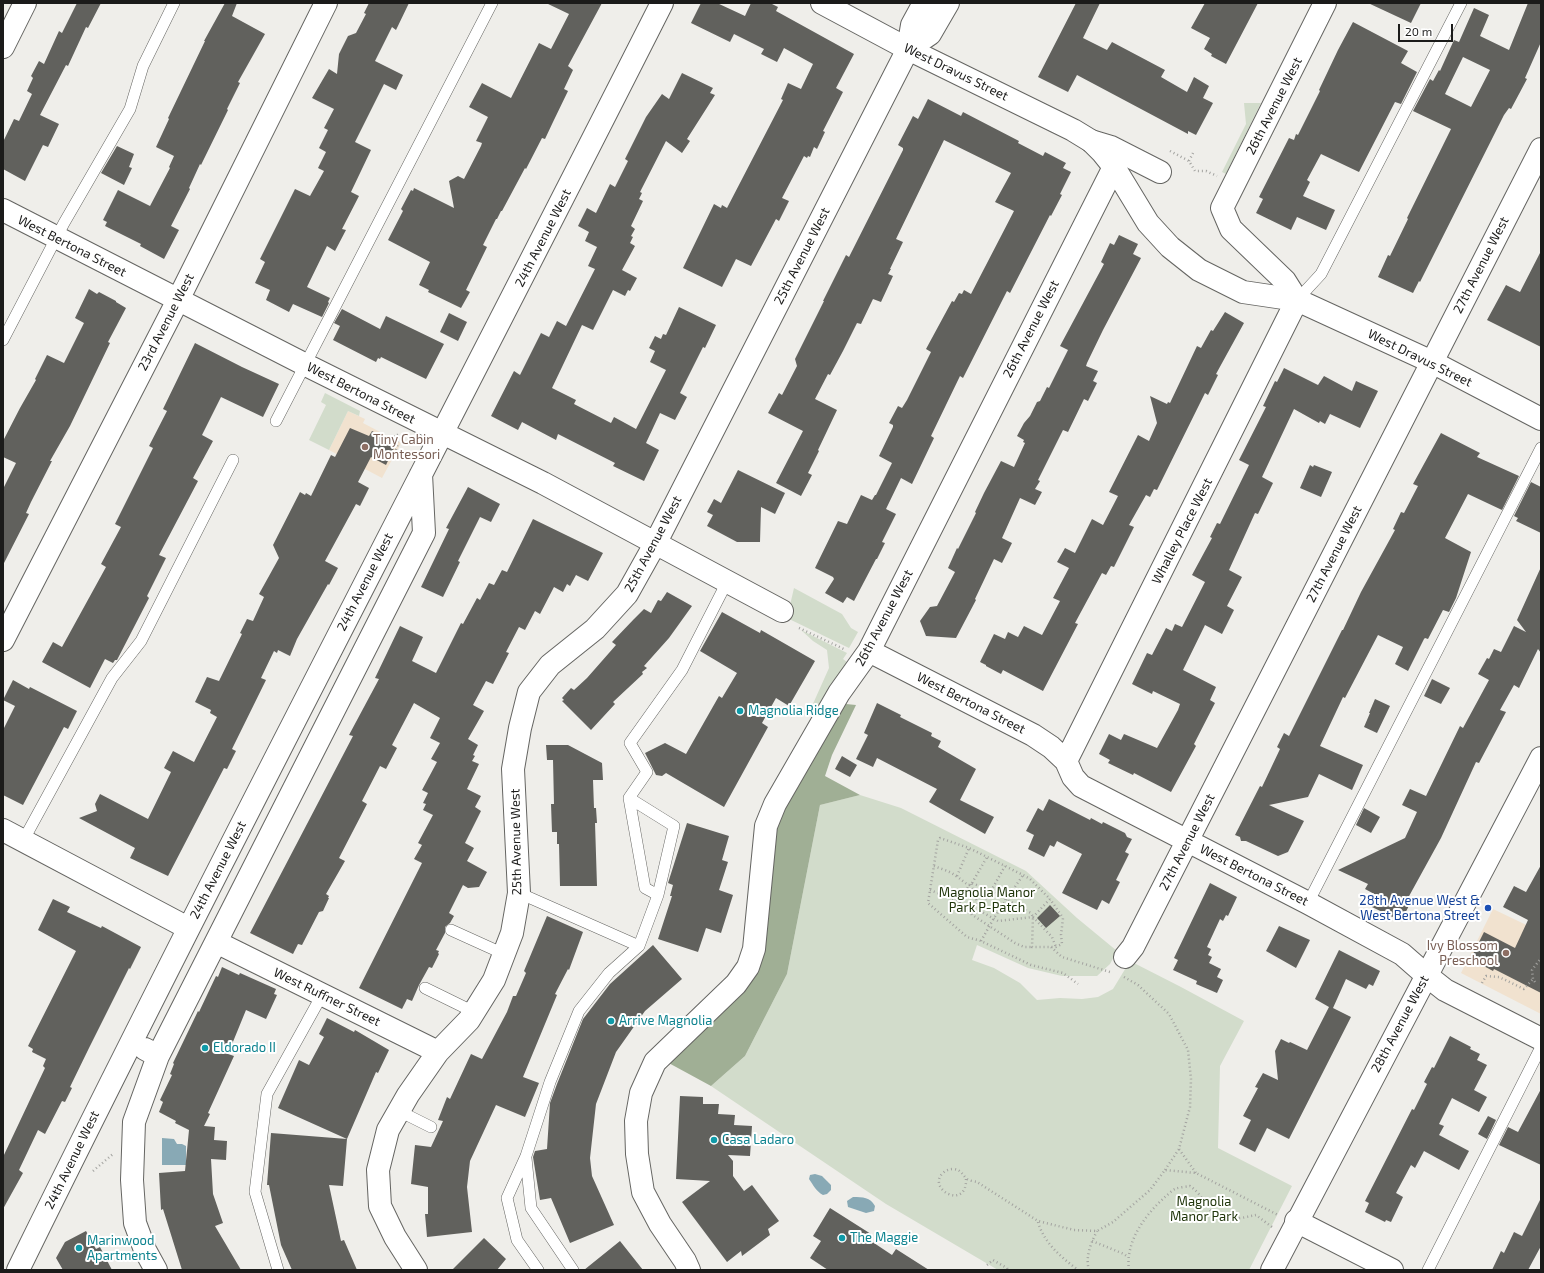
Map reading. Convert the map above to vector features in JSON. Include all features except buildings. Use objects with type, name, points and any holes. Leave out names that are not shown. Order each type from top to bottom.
[{"type":"street","points":[[3,47],[25,3]]},
{"type":"street","name":"23rd Avenue West","points":[[3,640],[178,300],[326,3]]},
{"type":"street","name":"24th Avenue West","points":[[18,1270],[188,928],[421,472],[542,241],[662,3]]},
{"type":"street","name":"West Dravus Street","points":[[822,3],[908,49],[1073,130],[1090,141],[1102,152],[1114,167],[1148,223],[1170,247],[1200,270],[1243,292],[1297,300],[1432,362],[1541,419]]},
{"type":"street","name":"25th Avenue West","points":[[416,1270],[395,1237],[380,1206],[378,1170],[388,1130],[408,1095],[438,1052],[469,1020],[494,980],[512,933],[518,893],[513,769],[520,728],[529,692],[550,665],[595,630],[627,594],[655,544],[908,49],[912,25],[924,3]]},
{"type":"street","name":"25th Avenue West","points":[[908,49],[930,34],[948,3]]},
{"type":"street","name":"26th Avenue West","points":[[1297,300],[1284,281],[1231,229],[1222,208],[1326,3]]},
{"type":"street","name":"West Dravus Street","points":[[1090,141],[1111,147],[1160,172]]},
{"type":"street","name":"27th Avenue West","points":[[1120,968],[1133,947],[1188,841],[1541,149]]},
{"type":"street","name":"26th Avenue West","points":[[689,1270],[685,1261],[660,1224],[643,1192],[636,1154],[636,1121],[641,1093],[655,1062],[736,984],[748,968],[754,949],[766,826],[775,804],[839,693],[859,652],[1114,167]]},
{"type":"street","name":"West Bertona Street","points":[[3,210],[304,364],[543,483],[782,611]]},
{"type":"street","name":"Whalley Place West","points":[[1066,762],[1297,300]]},
{"type":"street","points":[[156,1270],[135,1223],[132,1180],[134,1122],[158,1056],[424,533],[421,472]]},
{"type":"street","name":"West Bertona Street","points":[[859,652],[1033,735],[1051,747],[1066,762],[1073,778],[1081,786],[1308,903],[1402,954],[1426,976],[1445,990],[1541,1039]]},
{"type":"street","name":"28th Avenue West","points":[[1272,1270],[1288,1219],[1426,976],[1541,758]]},
{"type":"street","points":[[3,830],[188,928]]},
{"type":"street","name":"West Ruffner Street","points":[[216,942],[438,1052]]},
{"type":"street","points":[[132,1042],[158,1056]]},
{"type":"street","points":[[1288,1219],[1392,1270]]},
{"type":"lane","points":[[3,340],[64,223],[130,110],[143,66],[174,3]]},
{"type":"lane","points":[[276,421],[304,364],[492,3]]},
{"type":"lane","points":[[1297,300],[1321,274],[1461,3]]},
{"type":"lane","points":[[1308,903],[1541,448]]},
{"type":"lane","points":[[23,840],[112,678],[141,641],[233,460]]},
{"type":"lane","points":[[658,895],[645,888],[629,798],[647,772],[630,743],[682,670],[727,582]]},
{"type":"lane","points":[[538,1270],[517,1240],[507,1198],[526,1156],[550,1082],[578,1011],[609,973],[639,946],[658,895],[674,826],[629,798]]},
{"type":"lane","points":[[518,893],[639,946]]},
{"type":"lane","points":[[451,930],[504,954]]},
{"type":"lane","points":[[425,988],[474,1012]]},
{"type":"lane","points":[[278,1270],[255,1192],[267,1094],[322,994]]},
{"type":"lane","points":[[1428,1270],[1541,1047]]},
{"type":"lane","points":[[399,1111],[431,1127]]},
{"type":"lane","points":[[526,1156],[531,1208],[573,1270]]},
{"type":"path","points":[[1170,151],[1189,161],[1195,172],[1206,171],[1223,179]]},
{"type":"path","points":[[1189,161],[1193,154]]},
{"type":"path","points":[[386,438],[396,436],[402,431]]},
{"type":"path","points":[[392,456],[398,447],[398,440],[396,436]]},
{"type":"path","points":[[799,628],[859,652]]},
{"type":"path","points":[[987,857],[960,902],[959,907],[1024,947],[1056,947],[1062,944],[1061,935],[1063,918],[1050,900],[1030,879],[1023,875],[1005,866],[987,857],[969,848],[940,838],[938,840],[928,903],[967,937],[981,941],[1031,965],[1063,974],[1078,984]]},
{"type":"path","points":[[957,876],[969,848]]},
{"type":"path","points":[[934,866],[957,876],[959,880],[990,890],[1031,913],[1052,937],[1056,947]]},
{"type":"path","points":[[980,911],[990,890],[1005,866]]},
{"type":"path","points":[[981,941],[994,918],[1023,875]]},
{"type":"path","points":[[971,884],[980,911]]},
{"type":"path","points":[[930,890],[960,902]]},
{"type":"path","points":[[971,914],[980,911],[998,921],[1033,917],[1050,900]]},
{"type":"path","points":[[1032,946],[1033,917]]},
{"type":"path","points":[[1051,946],[1062,957],[1120,968],[1169,1014],[1188,1050],[1191,1079],[1190,1107],[1179,1149],[1150,1190],[1113,1222],[1098,1232],[1092,1241],[1088,1254],[1089,1270]]},
{"type":"path","points":[[1482,984],[1486,976],[1499,977],[1524,989],[1534,980],[1532,970],[1541,958]]},
{"type":"path","points":[[1179,1149],[1196,1174]]},
{"type":"path","points":[[93,1171],[118,1150]]},
{"type":"path","points":[[966,1179],[966,1186],[963,1191],[953,1196],[947,1194],[940,1188],[941,1176],[950,1169],[960,1171],[966,1179],[977,1182],[1038,1221],[1074,1230],[1098,1232]]},
{"type":"path","points":[[1165,1170],[1196,1174],[1288,1219]]},
{"type":"path","points":[[1129,1270],[1128,1258],[1132,1243],[1138,1230],[1153,1208],[1175,1189],[1190,1186],[1199,1192],[1210,1211],[1224,1219],[1238,1219],[1256,1215],[1274,1230]]},
{"type":"path","points":[[1038,1221],[1041,1231],[1048,1242],[1058,1254],[1078,1270]]},
{"type":"path","points":[[1092,1241],[1124,1254],[1128,1258]]},
{"type":"path","points":[[988,1265],[993,1260],[1008,1270]]},
{"type":"shaded area","name":"Tiny Cabin Montessori","points":[[348,411],[365,419],[363,423],[401,443],[382,478],[329,450]]},
{"type":"shaded area","name":"Ivy Blossom Preschool","points":[[1493,909],[1541,932],[1541,1014],[1461,973]]},
{"type":"green space","points":[[1244,103],[1261,103],[1226,174],[1222,172],[1246,124]]},
{"type":"green space","points":[[325,393],[360,411],[359,416],[348,411],[329,450],[309,440],[326,405],[321,402]]},
{"type":"green space","points":[[794,588],[842,614],[851,628],[858,632],[849,648],[787,618]]},
{"type":"green space","points":[[801,630],[847,653],[843,659],[847,662],[820,712],[812,706],[829,668],[827,650],[813,641]]},
{"type":"green space","points":[[846,704],[856,705],[832,755],[825,776],[860,795],[820,805],[787,974],[745,1056],[711,1086],[665,1061],[731,981],[749,948],[771,814],[818,733]]},
{"type":"green space","points":[[860,795],[901,808],[1026,871],[1077,918],[1117,951],[1110,964],[1097,976],[1062,976],[1028,968],[977,945],[972,960],[994,968],[1020,983],[1037,1000],[1060,998],[1082,999],[1098,997],[1113,989],[1130,961],[1244,1021],[1220,1066],[1218,1148],[1292,1186],[1249,1270],[998,1270],[886,1204],[711,1086],[745,1056],[787,974],[820,805]]},
{"type":"water","points":[[162,1138],[174,1139],[177,1144],[186,1146],[186,1165],[162,1165]]},
{"type":"water","points":[[815,1174],[822,1176],[831,1185],[831,1190],[827,1194],[823,1195],[819,1192],[809,1179],[810,1175]]},
{"type":"water","points":[[853,1197],[863,1197],[871,1201],[875,1206],[874,1211],[866,1213],[848,1207],[847,1201]]},
{"type":"place","name":"Tiny Cabin Montessori","points":[[365,447]]},
{"type":"place","name":"Magnolia Ridge","points":[[740,711]]},
{"type":"place","name":"28th Avenue West & West Bertona Street","points":[[1488,908]]},
{"type":"place","name":"Ivy Blossom Preschool","points":[[1506,953]]},
{"type":"place","name":"Arrive Magnolia","points":[[611,1021]]},
{"type":"place","name":"Eldorado II","points":[[205,1048]]},
{"type":"place","name":"Casa Ladaro","points":[[714,1140]]},
{"type":"place","name":"The Maggie","points":[[842,1238]]},
{"type":"place","name":"Marinwood Apartments","points":[[79,1248]]},
{"type":"park label","name":"Magnolia Manor Park P-Patch","points":[[987,900]]},
{"type":"park label","name":"Magnolia Manor Park","points":[[1204,1210]]}]
